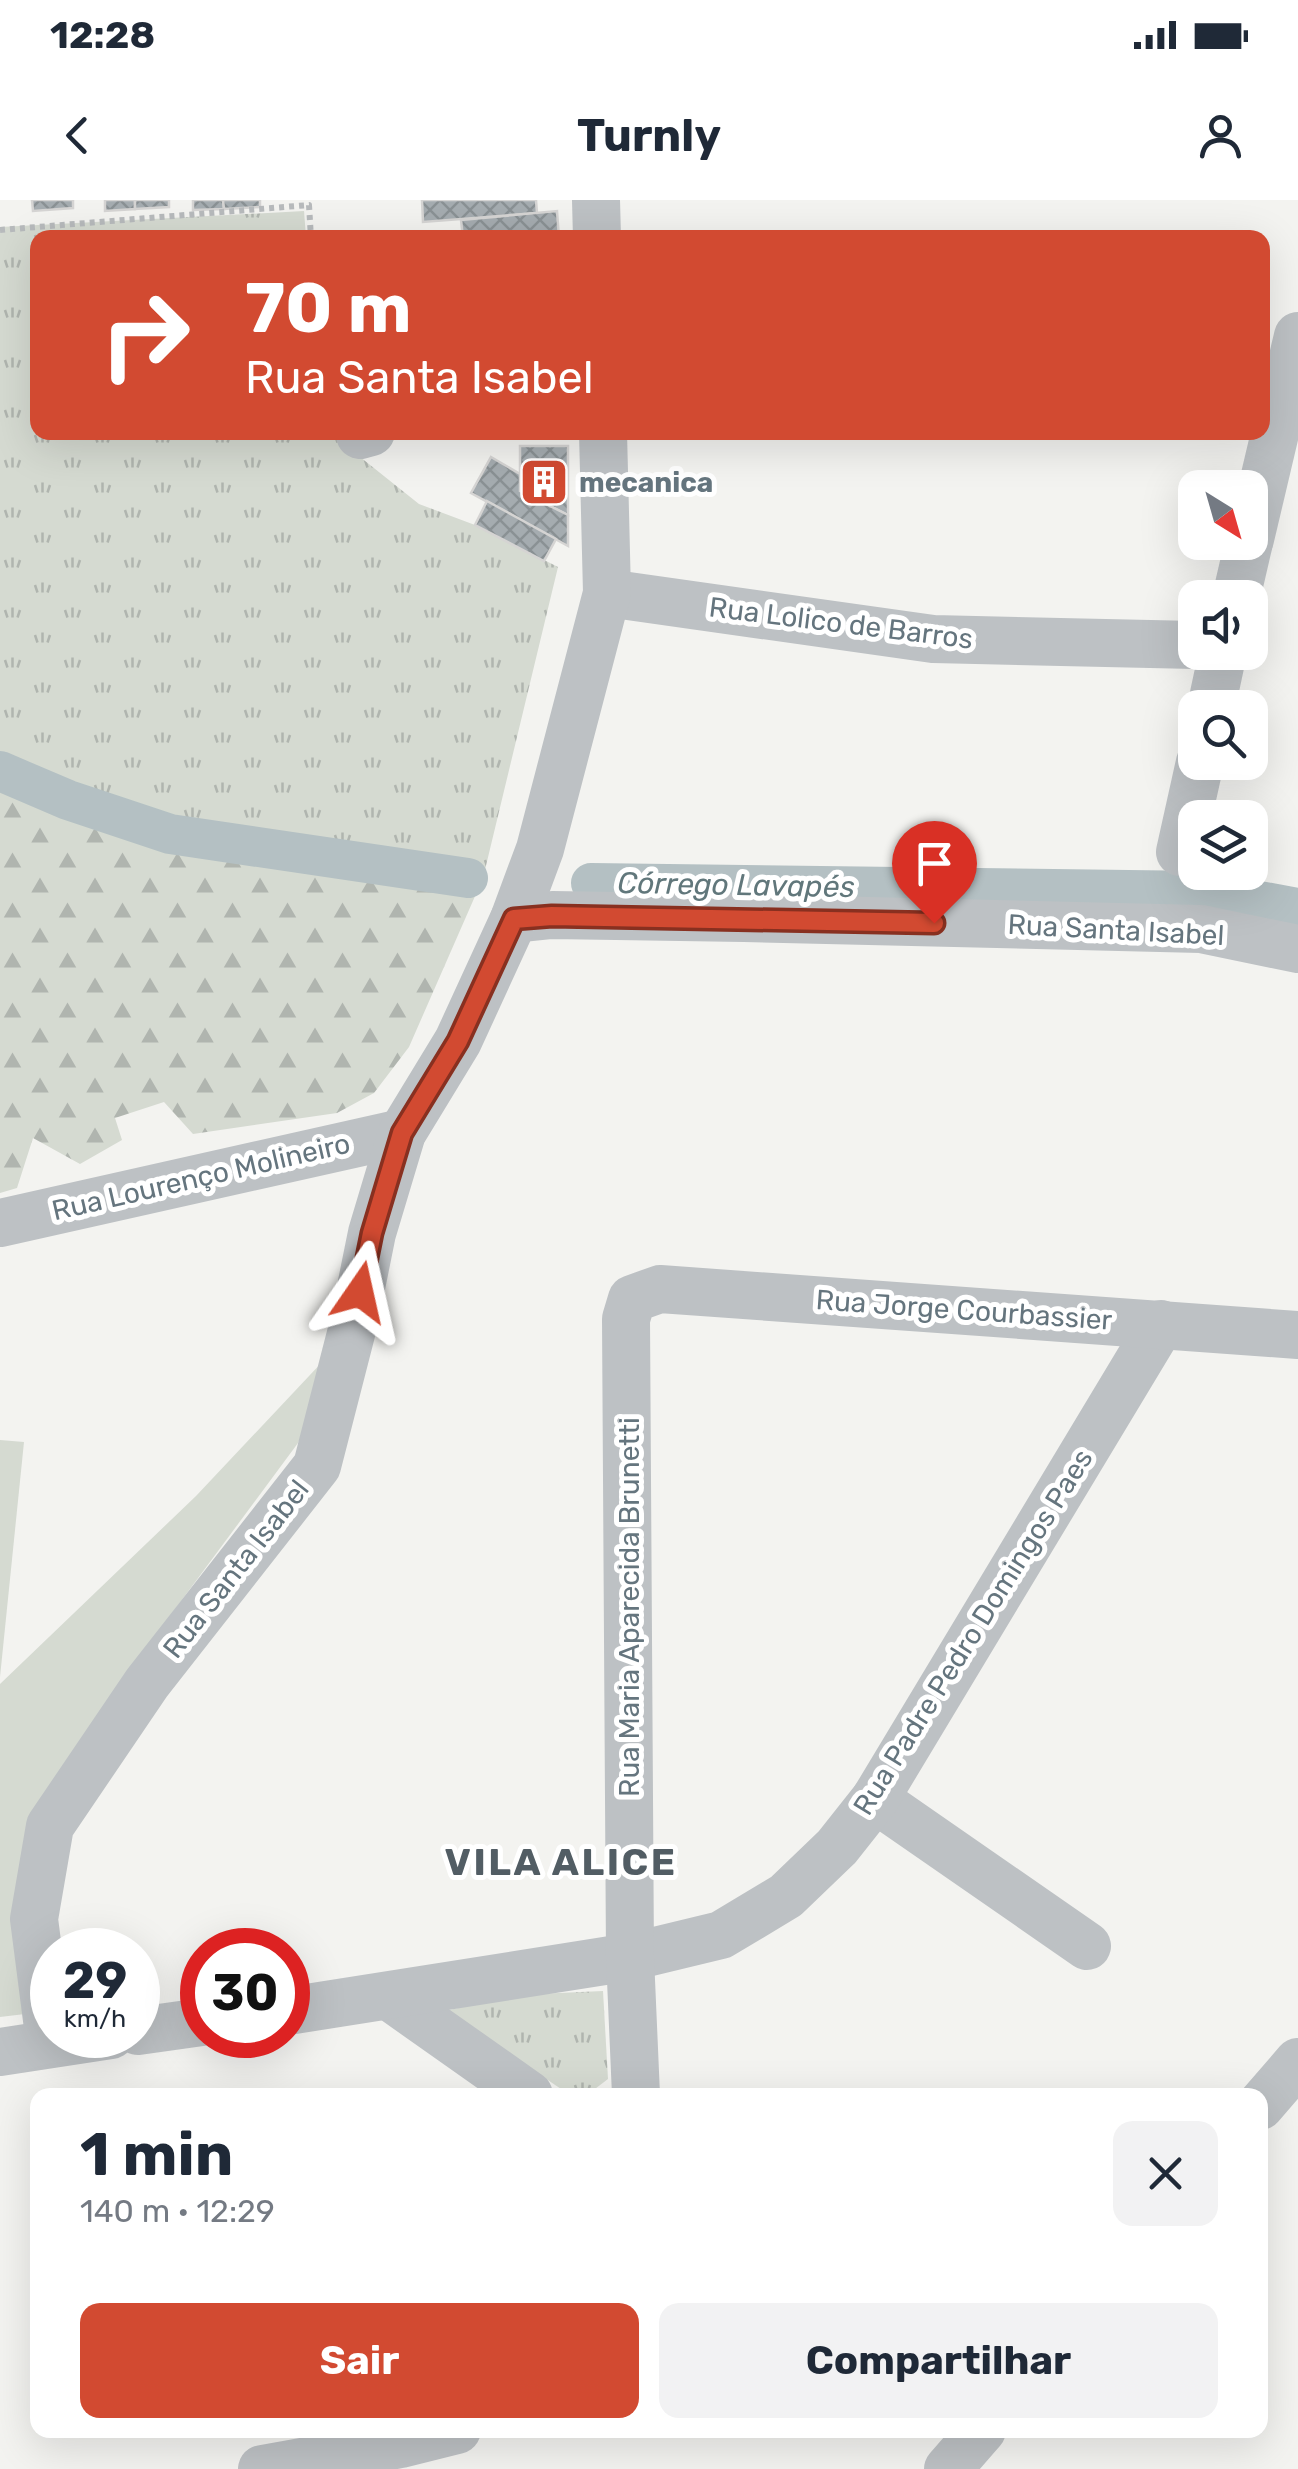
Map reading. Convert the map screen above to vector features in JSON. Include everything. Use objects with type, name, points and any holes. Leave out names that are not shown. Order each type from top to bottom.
[{"type":"street","points":[[596,200],[598,230]]},
{"type":"street","points":[[1267,470],[1298,338],[1270,342]]},
{"type":"street","points":[[517,911],[540,849],[608,593],[603,440]]},
{"type":"street","name":"Rua Lolico de Barros","points":[[608,593],[934,639],[1178,645]]},
{"type":"street","name":"Rua Santa Isabel","points":[[35,1928],[50,1826],[146,1683],[317,1466],[372,1233],[402,1133],[458,1041],[517,911],[552,916],[1201,929],[1298,948]]},
{"type":"street","name":"Rua Lourenço Molineiro","points":[[0,1223],[402,1133]]},
{"type":"street","name":"Rua Jorge Courbassier","points":[[632,1299],[660,1289],[1298,1335]]},
{"type":"street","name":"Rua Maria Aparecida Brunetti","points":[[632,1299],[626,1320],[630,1957],[636,2088]]},
{"type":"street","name":"Rua Padre Pedro Domingos Paes","points":[[310,2008],[630,1957],[720,1935],[786,1896],[837,1847],[875,1799],[1161,1324]]},
{"type":"street","points":[[875,1799],[1087,1946]]},
{"type":"street","points":[[390,1996],[519,2088]]},
{"type":"street","points":[[0,2052],[30,2047]]},
{"type":"street","points":[[1268,2097],[1298,2062]]},
{"type":"street","points":[[948,2469],[975,2438]]},
{"type":"street","points":[[262,2469],[437,2441]]},
{"type":"path","points":[[0,230],[309,205],[311,230]]},
{"type":"green space","points":[[304,211],[305,230],[30,230],[30,440],[339,440],[419,504],[475,525],[558,567],[483,878],[170,834],[68,800],[0,771],[0,227]]},
{"type":"green space","points":[[0,771],[68,800],[170,834],[483,878],[409,1047],[374,1093],[337,1113],[193,1134],[164,1102],[115,1118],[122,1140],[80,1164],[33,1138],[17,1188],[0,1193]]},
{"type":"green space","points":[[325,1359],[323,1390],[298,1443],[107,1701],[48,1928],[30,1928],[30,1995],[25,2014],[0,2017],[0,1684],[196,1496]]},
{"type":"green space","points":[[0,1440],[24,1442],[0,1677]]},
{"type":"green space","points":[[603,1991],[608,2079],[596,2088],[560,2088],[445,2011],[514,1995]]},
{"type":"building","points":[[32,200],[73,200],[73,208],[33,211]]},
{"type":"building","points":[[105,200],[135,200],[135,209],[105,211]]},
{"type":"building","points":[[135,200],[169,200],[169,207],[135,209]]},
{"type":"building","points":[[193,200],[223,200],[224,209],[193,210]]},
{"type":"building","points":[[223,200],[260,200],[260,207],[224,209]]},
{"type":"building","points":[[422,200],[536,200],[537,213],[423,222]]},
{"type":"building","points":[[557,211],[558,230],[462,230],[461,220]]},
{"type":"building","name":"mecanica","points":[[520,446],[568,446],[568,515],[520,491]]},
{"type":"building","points":[[491,457],[520,474],[520,491],[568,515],[568,546],[471,493]]},
{"type":"building","points":[[487,501],[556,539],[544,561],[475,525]]},
{"type":"waterway","name":"Córrego Lavapés","points":[[0,771],[68,800],[170,834],[468,878]]},
{"type":"waterway","name":"Córrego Lavapés","points":[[591,883],[1204,891],[1298,908]]},
{"type":"place","name":"mecanica","points":[[544,482]]},
{"type":"district","name":"VILA ALICE","points":[[561,1862]]},
{"type":"route","points":[[360,1292],[372,1233],[402,1133],[458,1041],[514,919],[552,916],[934,923]]}]
